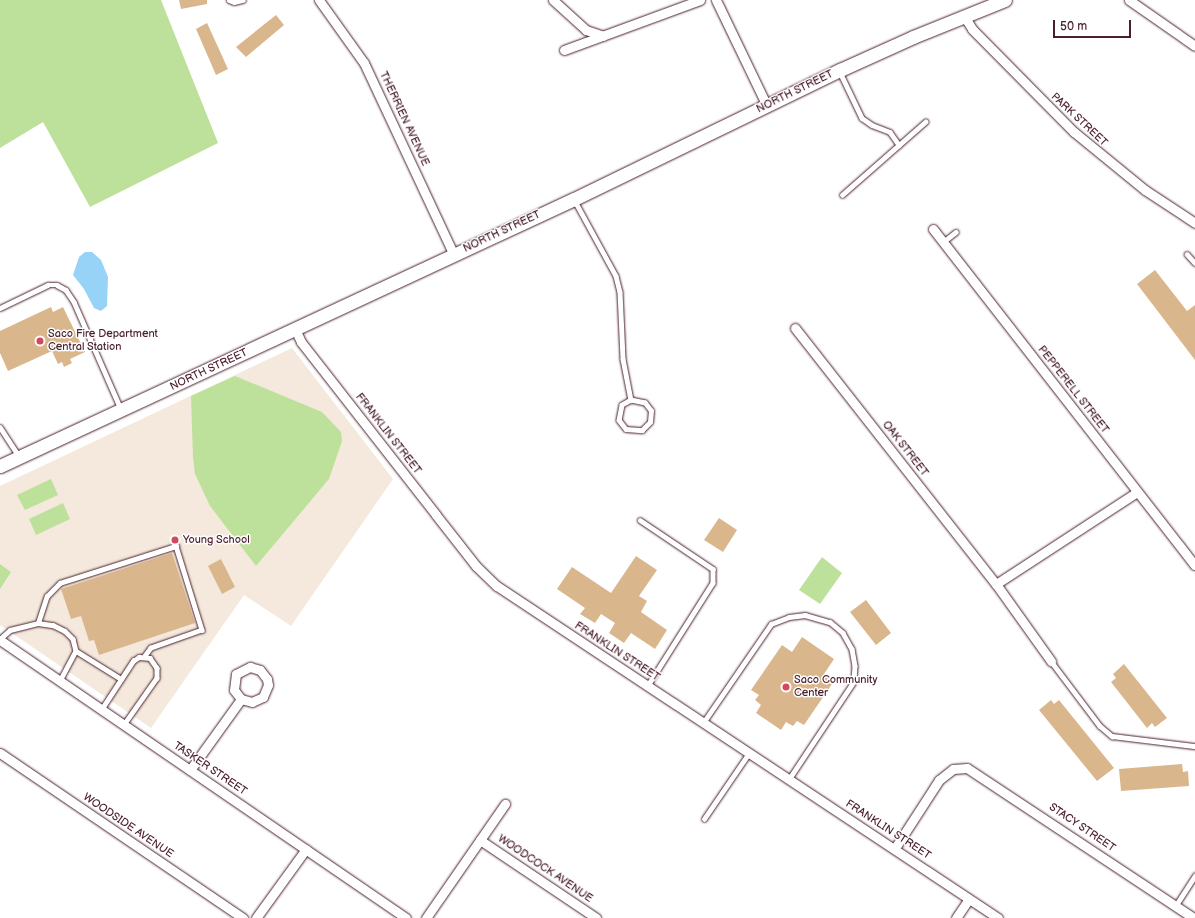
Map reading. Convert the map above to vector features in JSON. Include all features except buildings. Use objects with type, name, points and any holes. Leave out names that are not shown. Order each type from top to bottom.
[{"type":"main road","name":"NORTH STREET","points":[[0,466],[574,199],[840,70],[964,16],[1005,0]]},
{"type":"street","name":"THERRIEN AVENUE","points":[[319,0],[364,63],[454,255]]},
{"type":"street","points":[[553,0],[586,30],[603,36]]},
{"type":"street","points":[[564,50],[700,0]]},
{"type":"street","points":[[716,0],[767,106]]},
{"type":"street","points":[[1129,0],[1195,46]]},
{"type":"street","name":"PARK STREET","points":[[964,16],[974,32],[1074,132],[1139,186],[1195,222]]},
{"type":"street","name":"PEPPERELL STREET","points":[[933,229],[1195,565]]},
{"type":"street","name":"OAK STREET","points":[[795,328],[996,584],[1051,660]]},
{"type":"street","name":"FRANKLIN STREET","points":[[295,329],[301,342],[488,578],[512,597],[789,780],[895,848],[998,918]]},
{"type":"street","points":[[996,584],[1137,492]]},
{"type":"street","name":"TASKER STREET","points":[[0,639],[124,726],[306,848],[406,918]]},
{"type":"street","points":[[190,770],[241,699]]},
{"type":"street","name":"WOODSIDE AVENUE","points":[[0,752],[243,918]]},
{"type":"street","name":"STACY STREET","points":[[895,848],[936,785],[953,769],[963,768],[974,771],[1194,918]]},
{"type":"street","name":"WOODCOCK AVENUE","points":[[426,918],[505,804]]},
{"type":"street","name":"WOODCOCK AVENUE","points":[[480,840],[596,918]]},
{"type":"street","points":[[256,918],[306,848]]},
{"type":"street","points":[[956,918],[969,899]]},
{"type":"lane","points":[[229,0],[234,2],[243,0]]},
{"type":"lane","points":[[840,70],[862,118],[872,125],[890,132],[899,145]]},
{"type":"lane","points":[[842,195],[924,122]]},
{"type":"lane","points":[[574,199],[616,276],[620,292],[623,359],[631,400]]},
{"type":"lane","points":[[943,242],[956,232]]},
{"type":"lane","points":[[1187,254],[1195,263]]},
{"type":"lane","points":[[0,308],[48,285],[57,285],[66,290],[74,302],[122,410]]},
{"type":"lane","points":[[631,400],[645,403],[650,411],[650,422],[642,430],[626,429],[620,420],[620,410],[631,400]]},
{"type":"lane","points":[[0,427],[19,457]]},
{"type":"lane","points":[[640,520],[713,569],[713,583],[648,686]]},
{"type":"lane","points":[[38,623],[47,596],[60,584],[176,546],[202,630],[151,648],[145,656],[134,661],[101,710]]},
{"type":"lane","points":[[703,722],[770,624],[789,617],[805,615],[830,622],[843,634],[852,649],[855,666],[854,682],[789,780]]},
{"type":"lane","points":[[0,639],[10,630],[38,623],[54,625],[65,631],[73,639],[76,650],[121,679]]},
{"type":"lane","points":[[60,681],[76,650]]},
{"type":"lane","points":[[124,726],[159,673],[155,664],[145,656]]},
{"type":"lane","points":[[1051,660],[1100,726],[1112,736],[1195,746]]},
{"type":"lane","points":[[704,819],[749,753]]},
{"type":"lane","points":[[1176,905],[1195,876]]},
{"type":"shaded area","name":"Young School","points":[[292,348],[393,479],[291,626],[244,595],[151,728],[0,625],[0,486]]},
{"type":"green space","points":[[0,0],[161,0],[218,143],[90,207],[43,122],[0,148]]},
{"type":"green space","points":[[235,376],[322,412],[341,432],[342,441],[329,479],[256,566],[210,506],[195,474],[193,457],[191,396]]},
{"type":"green space","points":[[51,479],[58,495],[25,510],[17,495]]},
{"type":"green space","points":[[63,503],[70,519],[36,535],[29,519]]},
{"type":"green space","points":[[822,557],[842,573],[820,604],[799,590]]},
{"type":"green space","points":[[0,564],[11,572],[0,589]]},
{"type":"water","points":[[85,252],[92,252],[101,260],[108,277],[107,306],[101,311],[94,308],[84,289],[73,275],[79,257]]},
{"type":"place","name":"Saco Fire Department Central Station","points":[[40,341]]},
{"type":"place","name":"Young School","points":[[175,540]]},
{"type":"place","name":"Saco Community Center","points":[[786,687]]}]
